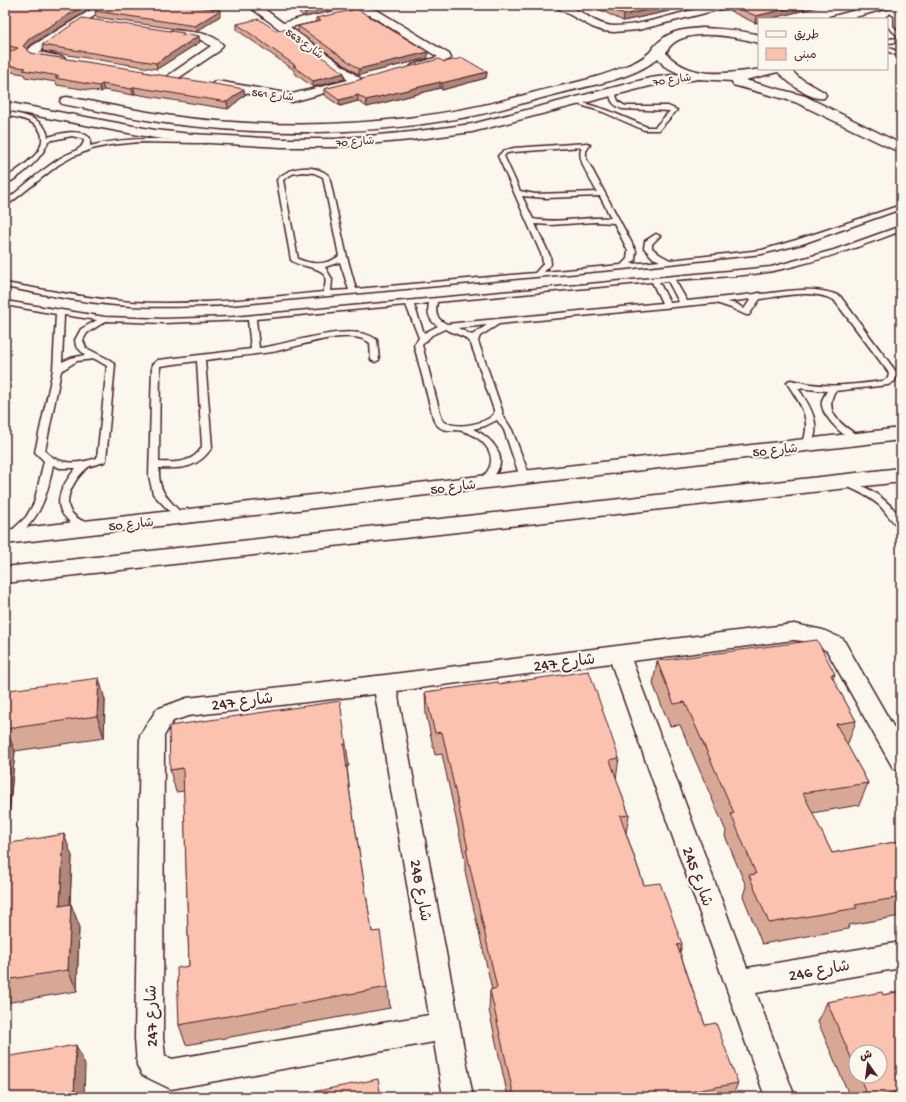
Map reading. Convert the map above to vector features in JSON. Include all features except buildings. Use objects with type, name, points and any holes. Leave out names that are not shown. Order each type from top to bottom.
[{"type":"main road","points":[[838,18],[888,5]]},
{"type":"main road","points":[[758,34],[714,32],[689,33],[670,39],[664,43],[660,48],[660,53],[669,63],[688,72],[786,94],[899,145]]},
{"type":"main road","points":[[740,34],[758,39]]},
{"type":"main road","name":"شارع 70","points":[[51,99],[161,118],[245,126],[324,127],[367,125],[463,114],[519,100],[626,70],[650,58],[664,43]]},
{"type":"main road","points":[[715,77],[750,76],[772,70]]},
{"type":"main road","points":[[785,70],[788,76],[808,90],[899,145]]},
{"type":"main road","name":"شارع 70","points":[[5,106],[155,134],[217,140],[282,143],[335,143],[380,140],[472,128],[666,78],[701,75]]},
{"type":"main road","points":[[380,140],[381,134],[385,131],[441,123],[463,114]]},
{"type":"main road","name":"شارع 50","points":[[8,537],[901,434]]},
{"type":"main road","points":[[5,575],[901,475]]},
{"type":"street","points":[[67,60],[37,56],[32,52],[36,48],[106,5]]},
{"type":"street","name":"شارع 563","points":[[252,5],[361,80]]},
{"type":"street","points":[[557,5],[603,28],[614,29],[638,27],[725,5]]},
{"type":"street","points":[[688,5],[701,11]]},
{"type":"street","points":[[282,26],[354,11],[367,10],[378,14],[445,56],[445,58],[438,61],[402,70]]},
{"type":"street","points":[[82,20],[97,22]]},
{"type":"street","points":[[159,31],[205,38],[212,40],[217,45],[215,49],[174,77]]},
{"type":"street","points":[[158,74],[189,80]]},
{"type":"street","name":"شارع 561","points":[[205,83],[292,98],[307,96],[361,80]]},
{"type":"street","name":"شارع 247","points":[[446,1026],[171,1074],[152,1065],[149,1038],[152,735],[165,715],[187,707],[385,684],[794,632],[810,633],[825,638],[835,645],[899,754]]},
{"type":"street","name":"شارع 245","points":[[619,654],[780,1097]]},
{"type":"street","name":"شارع 248","points":[[385,684],[458,1097]]},
{"type":"street","name":"شارع 246","points":[[738,983],[901,955]]},
{"type":"lane","points":[[892,17],[890,26],[901,38]]},
{"type":"lane","points":[[888,41],[901,38]]},
{"type":"lane","points":[[888,49],[901,55]]},
{"type":"lane","points":[[574,102],[605,111],[646,129],[657,129],[674,110],[664,107],[630,109],[623,107],[617,104],[614,100],[613,91]]},
{"type":"lane","points":[[5,113],[35,122],[46,135],[43,148],[36,158],[5,182]]},
{"type":"lane","points":[[46,140],[64,135],[85,136],[87,138],[87,145],[83,150]]},
{"type":"lane","points":[[5,205],[62,160],[83,150],[100,145],[139,140],[187,143],[217,140]]},
{"type":"lane","points":[[537,274],[545,268],[547,260],[502,159],[503,154],[514,150],[587,145],[583,152],[583,158],[632,251],[631,260],[623,267]]},
{"type":"lane","points":[[343,257],[334,263],[320,266],[306,265],[296,260],[280,180],[290,173],[301,170],[313,170],[326,176],[343,257],[353,291]]},
{"type":"lane","points":[[517,192],[530,196],[580,193],[602,194]]},
{"type":"lane","points":[[5,285],[56,295],[133,304],[179,305],[222,303],[326,294],[623,267],[762,252],[799,242],[901,207]]},
{"type":"lane","points":[[530,221],[542,223],[599,219],[617,221]]},
{"type":"lane","points":[[5,303],[105,319],[164,321],[252,317],[655,281],[771,269],[805,262],[860,244],[901,228]]},
{"type":"lane","points":[[656,236],[648,244],[648,248],[656,256],[671,262]]},
{"type":"lane","points":[[320,266],[329,279],[330,284],[326,294]]},
{"type":"lane","points":[[671,279],[684,303]]},
{"type":"lane","points":[[655,281],[667,305]]},
{"type":"lane","points":[[498,414],[496,418],[488,423],[460,427],[444,426],[438,421],[418,345],[422,337],[430,331],[444,327],[814,291],[826,293],[837,298],[893,373],[892,380],[886,383],[832,389],[818,390],[792,383],[811,417],[813,430],[807,445]]},
{"type":"lane","points":[[712,300],[734,306],[746,313],[750,304],[759,296]]},
{"type":"lane","points":[[433,301],[432,306],[434,318],[437,323],[444,327],[463,333],[474,341],[498,410],[498,414],[508,430],[525,477]]},
{"type":"lane","points":[[409,303],[422,337]]},
{"type":"lane","points":[[60,313],[57,370],[40,452],[49,461],[65,466],[84,465],[102,460],[111,365],[104,359],[85,352],[79,344],[79,340],[80,336],[89,326],[105,319]]},
{"type":"lane","points":[[252,317],[255,351]]},
{"type":"lane","points":[[474,341],[476,336],[498,322]]},
{"type":"lane","points":[[180,517],[158,494],[154,476],[156,365],[160,363],[274,349],[307,340],[355,335],[368,337],[374,342],[375,360]]},
{"type":"lane","points":[[57,370],[60,366],[71,360],[85,357],[98,357]]},
{"type":"lane","points":[[154,465],[182,465],[195,462],[204,454],[207,447],[201,358]]},
{"type":"lane","points":[[832,389],[826,401],[832,418],[859,440]]},
{"type":"lane","points":[[460,427],[479,434],[492,446],[496,457],[492,472],[481,483]]},
{"type":"lane","points":[[8,537],[33,516],[42,498],[49,461]]},
{"type":"lane","points":[[84,465],[68,484],[63,500],[66,513],[78,524],[86,528]]},
{"type":"lane","points":[[844,482],[868,492],[879,499],[893,513],[901,525]]}]
